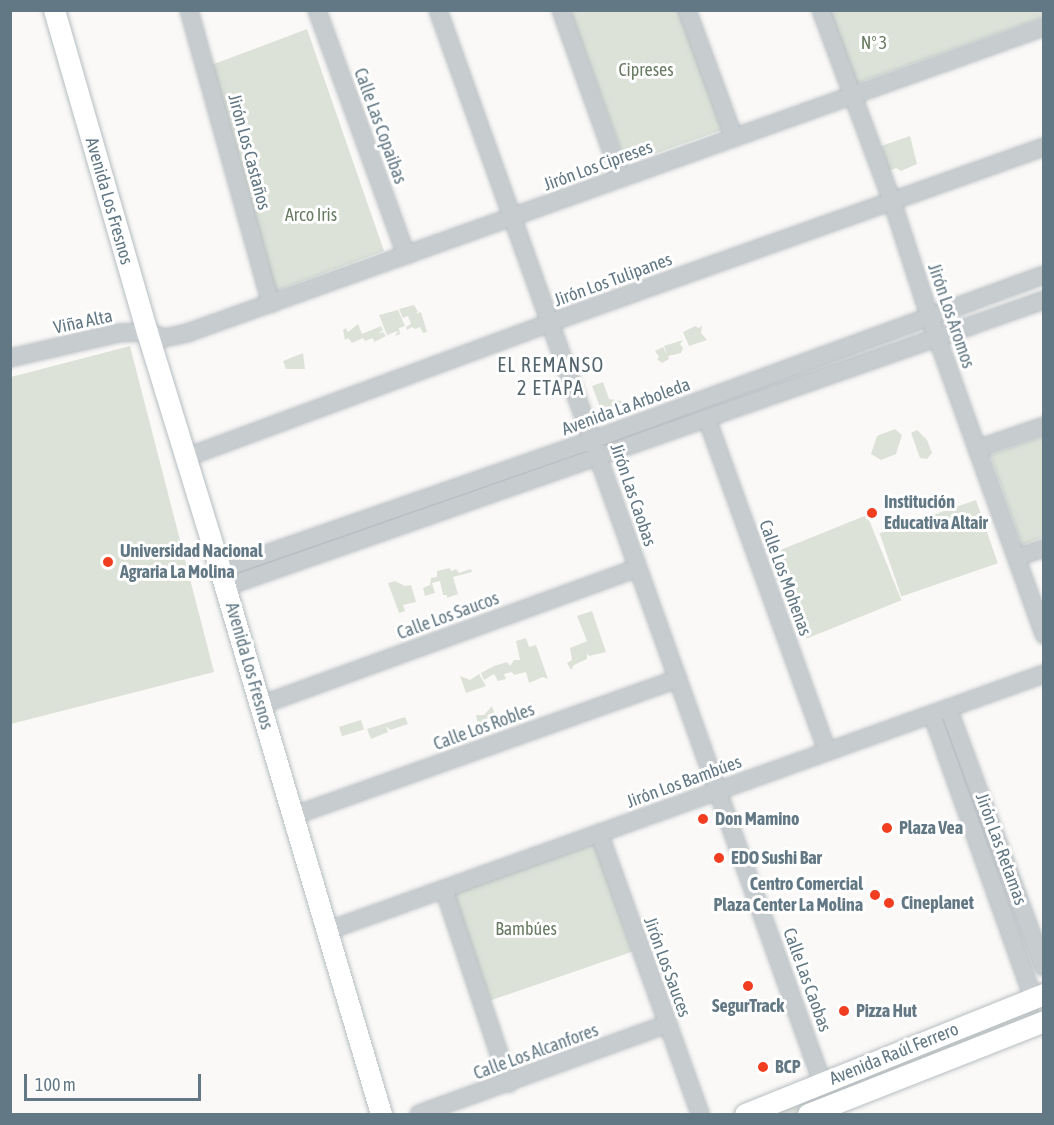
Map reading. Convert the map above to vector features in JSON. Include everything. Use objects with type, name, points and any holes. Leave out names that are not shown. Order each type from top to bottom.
[{"type":"main road","name":"Avenida Los Fresnos","points":[[54,10],[229,577],[381,1114]]},
{"type":"main road","name":"Avenida Los Fresnos","points":[[66,10],[155,335],[198,453],[229,577],[272,701],[393,1114]]},
{"type":"main road","name":"Avenida Raúl Ferrero","points":[[756,1112],[822,1082],[1038,996]]},
{"type":"main road","name":"Avenida Raúl Ferrero","points":[[808,1114],[1044,1020]]},
{"type":"street","name":"Jirón Los Castaños","points":[[189,10],[271,304]]},
{"type":"street","name":"Calle Las Copaibas","points":[[317,10],[406,255]]},
{"type":"street","name":"Jirón Las Caobas","points":[[438,10],[552,322],[718,790]]},
{"type":"street","points":[[561,10],[621,178]]},
{"type":"street","points":[[687,10],[734,138]]},
{"type":"street","name":"Jirón Los Aromos","points":[[821,10],[892,201],[929,315],[1044,635]]},
{"type":"street","name":"Jirón Los Cipreses","points":[[155,335],[187,333],[271,304],[1044,27]]},
{"type":"street","name":"Jirón Los Tulipanes","points":[[198,453],[552,322],[1044,147]]},
{"type":"street","name":"Avenida La Arboleda","points":[[229,577],[1044,274]]},
{"type":"street","points":[[229,577],[599,458],[1044,300]]},
{"type":"street","name":"Viña Alta","points":[[10,358],[119,333],[155,335]]},
{"type":"street","name":"Calle Los Mohenas","points":[[707,419],[826,750]]},
{"type":"street","points":[[977,449],[1044,426]]},
{"type":"street","points":[[1017,557],[1044,548]]},
{"type":"street","name":"Calle Los Saucos","points":[[272,701],[638,568]]},
{"type":"street","name":"Jirón Los Bambúes","points":[[338,927],[826,750],[1044,674]]},
{"type":"street","name":"Calle Los Robles","points":[[304,812],[678,679]]},
{"type":"street","name":"Jirón Las Retamas","points":[[948,708],[1044,967]]},
{"type":"street","name":"Jirón Las Retamas","points":[[932,714],[1038,996]]},
{"type":"street","name":"Calle Las Caobas","points":[[718,790],[822,1082]]},
{"type":"street","name":"Jirón Los Sauces","points":[[599,833],[700,1114]]},
{"type":"street","points":[[444,889],[509,1083]]},
{"type":"street","name":"Calle Los Alcanfores","points":[[418,1114],[667,1024]]},
{"type":"green space","name":"Nº 3","points":[[1043,10],[1044,17],[855,84],[828,11]]},
{"type":"green space","name":"Cipreses","points":[[570,11],[679,11],[722,130],[626,164]]},
{"type":"green space","name":"Arco Iris","points":[[307,29],[384,251],[273,292],[211,65]]},
{"type":"green space","points":[[910,136],[917,164],[901,171],[896,168],[889,171],[881,146]]},
{"type":"green space","points":[[414,305],[418,312],[415,314],[421,312],[427,332],[423,333],[420,327],[407,330],[406,327],[411,324],[408,316],[403,318],[399,309]]},
{"type":"green space","points":[[398,310],[405,326],[399,328],[400,334],[395,336],[398,331],[387,335],[379,315]]},
{"type":"green space","points":[[358,324],[362,334],[381,326],[383,330],[377,334],[383,332],[386,336],[374,342],[373,338],[365,341],[363,338],[352,343],[348,338],[345,340],[343,330],[346,328],[348,332]]},
{"type":"green space","points":[[702,325],[701,333],[707,340],[689,346],[683,332]]},
{"type":"green space","points":[[683,340],[680,344],[683,348],[681,353],[668,356],[669,359],[662,363],[657,359],[659,357],[655,351],[663,347],[667,355],[664,346]]},
{"type":"green space","points":[[130,346],[214,672],[11,724],[11,377]]},
{"type":"green space","points":[[303,353],[305,369],[286,369],[283,361]]},
{"type":"green space","points":[[603,382],[609,399],[622,401],[623,408],[603,415],[592,386]]},
{"type":"green space","points":[[895,429],[902,435],[896,454],[881,460],[871,454],[877,436]]},
{"type":"green space","points":[[917,430],[927,440],[932,453],[927,459],[920,458],[911,433]]},
{"type":"green space","points":[[1043,436],[1043,537],[1022,545],[990,455]]},
{"type":"green space","points":[[976,500],[998,563],[901,597],[880,533]]},
{"type":"green space","points":[[867,515],[901,600],[807,639],[772,553]]},
{"type":"green space","points":[[450,568],[451,571],[456,569],[459,573],[471,569],[472,572],[453,577],[458,594],[447,598],[447,595],[443,595],[440,581],[432,583],[435,593],[425,596],[423,588],[430,585],[431,578],[437,577],[437,571]]},
{"type":"green space","points":[[395,581],[405,586],[411,585],[416,602],[403,605],[405,611],[399,613],[388,583]]},
{"type":"green space","points":[[592,611],[606,652],[589,656],[587,653],[587,659],[574,665],[571,670],[567,663],[572,660],[570,648],[587,641],[577,616]]},
{"type":"green space","points":[[526,638],[529,647],[536,645],[548,679],[543,677],[529,683],[526,672],[514,675],[512,672],[504,674],[506,679],[498,681],[494,674],[484,680],[481,673],[507,662],[510,666],[514,660],[520,660],[516,641]]},
{"type":"green space","points":[[479,674],[486,686],[466,693],[460,676],[470,680]]},
{"type":"green space","points":[[492,706],[499,727],[480,732],[476,715],[484,715]]},
{"type":"green space","points":[[405,717],[408,724],[390,730],[386,726],[388,732],[371,739],[367,729]]},
{"type":"green space","points":[[361,720],[364,730],[342,736],[339,727]]},
{"type":"green space","name":"Bambúes","points":[[595,844],[632,952],[490,1001],[453,893]]},
{"type":"green space","points":[[1041,1004],[1037,1016],[798,1114],[770,1114],[827,1094],[840,1080]]},
{"type":"place","name":"Institución Educativa Altair","points":[[872,513]]},
{"type":"place","name":"Universidad Nacional Agraria La Molina","points":[[108,562]]},
{"type":"place","name":"Don Mamino","points":[[703,819]]},
{"type":"place","name":"Plaza Vea","points":[[887,828]]},
{"type":"place","name":"EDO Sushi Bar","points":[[719,858]]},
{"type":"place","name":"Centro Comercial Plaza Center La Molina","points":[[875,895]]},
{"type":"place","name":"Cineplanet","points":[[889,903]]},
{"type":"place","name":"SegurTrack","points":[[748,986]]},
{"type":"place","name":"Pizza Hut","points":[[844,1011]]},
{"type":"place","name":"BCP","points":[[763,1067]]},
{"type":"district","name":"EL REMANSO 2 ETAPA","points":[[551,376]]}]
